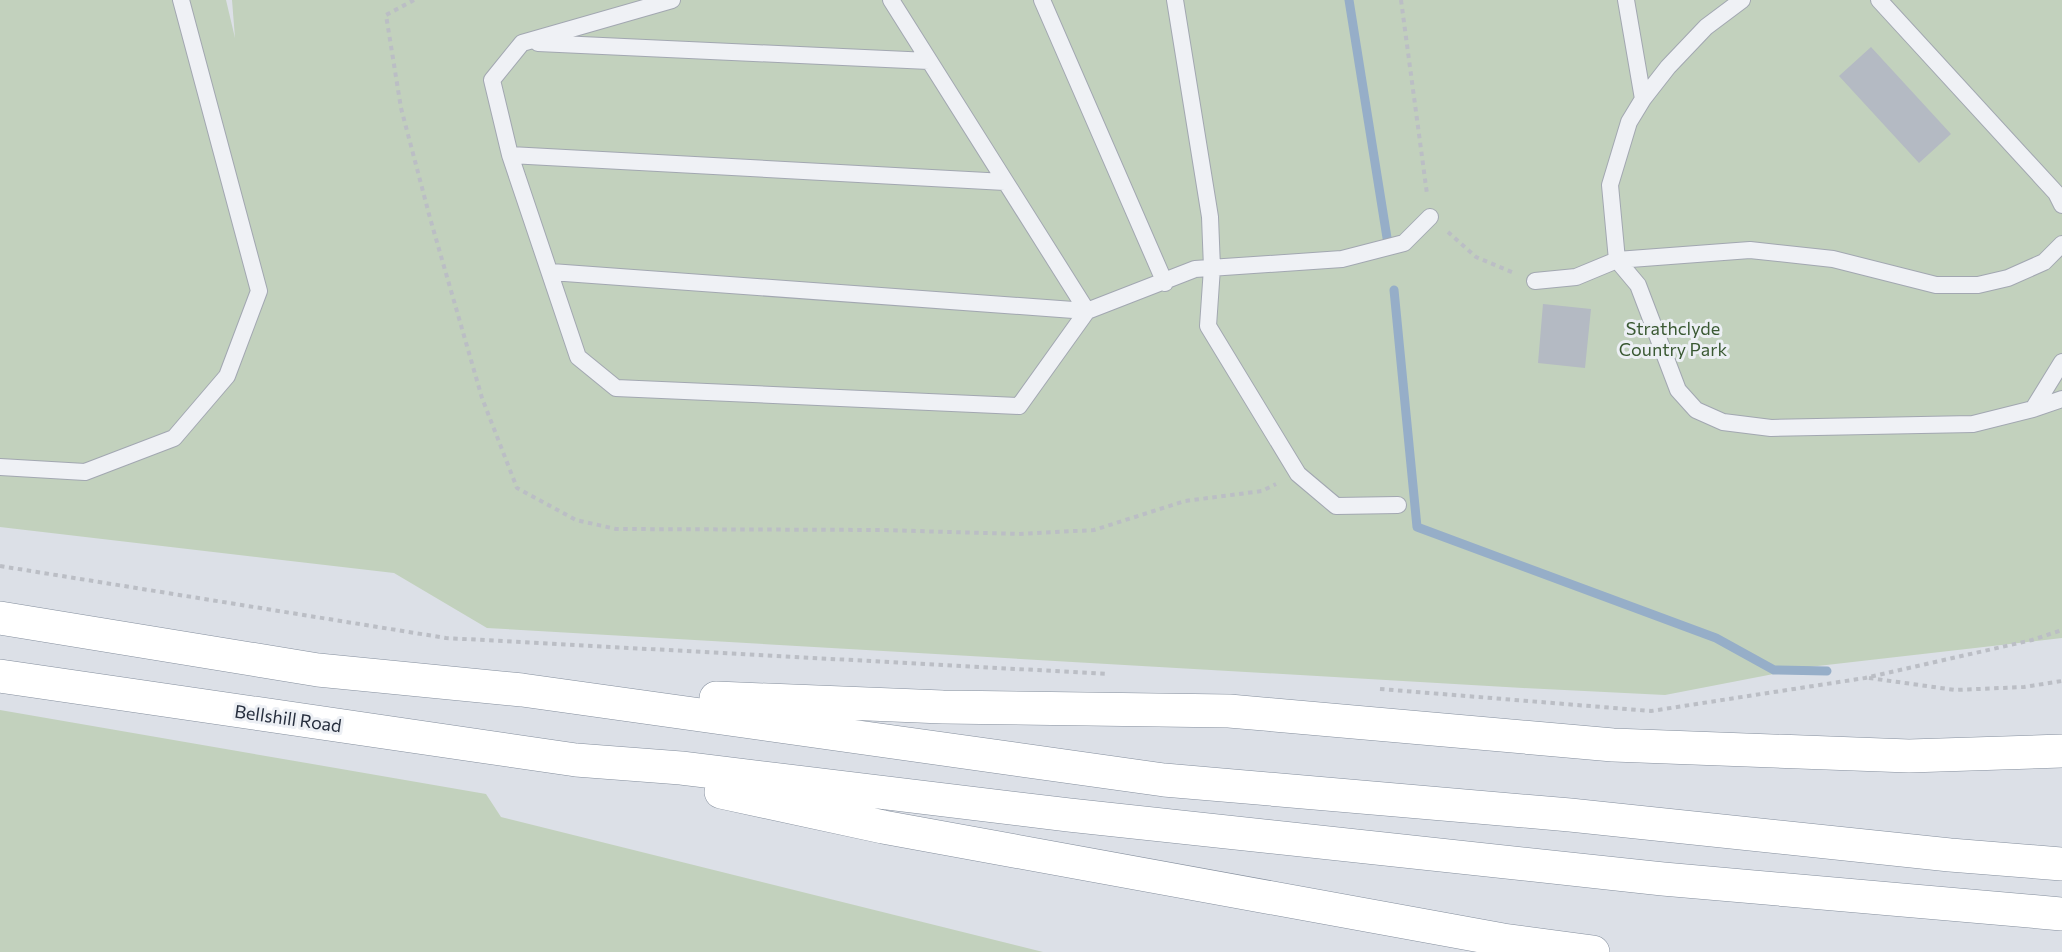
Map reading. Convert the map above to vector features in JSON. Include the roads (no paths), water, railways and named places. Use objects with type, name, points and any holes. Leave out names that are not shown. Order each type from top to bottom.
[{"type":"highway","points":[[0,618],[318,670],[522,690],[1164,780],[1570,814],[1950,855],[2062,864]]},
{"type":"highway","name":"Bellshill Road","points":[[0,676],[576,760]]},
{"type":"highway","points":[[522,690],[943,706],[1229,711],[1613,745],[1909,756],[2062,751]]},
{"type":"highway","points":[[576,760],[681,768],[1081,817],[1639,876],[2062,914]]},
{"type":"highway","points":[[576,760],[895,830],[1503,940],[1593,952]]},
{"type":"lane","points":[[0,466],[84,472],[174,438],[227,376],[259,291],[181,0]]},
{"type":"lane","points":[[672,0],[522,42],[492,80],[510,155],[578,357],[616,388],[1019,406],[1087,311]]},
{"type":"lane","points":[[891,0],[1087,311]]},
{"type":"lane","points":[[1042,0],[1165,283]]},
{"type":"lane","points":[[1176,0],[1210,217],[1212,268],[1208,326],[1298,474],[1336,506],[1398,505]]},
{"type":"lane","points":[[1626,0],[1643,99]]},
{"type":"lane","points":[[1742,0],[1706,27],[1668,67],[1643,99],[1629,122],[1610,185],[1617,260],[1638,285],[1678,390],[1696,410],[1723,422],[1771,428],[1973,424],[2062,399]]},
{"type":"lane","points":[[1879,0],[2056,193],[2062,205]]},
{"type":"lane","points":[[522,42],[930,61]]},
{"type":"lane","points":[[510,155],[1005,182]]},
{"type":"lane","points":[[551,272],[1087,311],[1165,283],[1195,269],[1342,259],[1404,243],[1430,217]]},
{"type":"lane","points":[[1534,281],[1576,277],[1617,260],[1750,250],[1833,259],[1936,285],[1978,285],[2008,278],[2044,262],[2062,244]]},
{"type":"lane","points":[[2033,409],[2062,362]]},
{"type":"waterway","points":[[1349,0],[1388,244]]},
{"type":"waterway","points":[[1394,290],[1417,527],[1716,638],[1774,670],[1827,671]]},
{"type":"park label","name":"Strathclyde Country Park","points":[[1673,339]]}]
